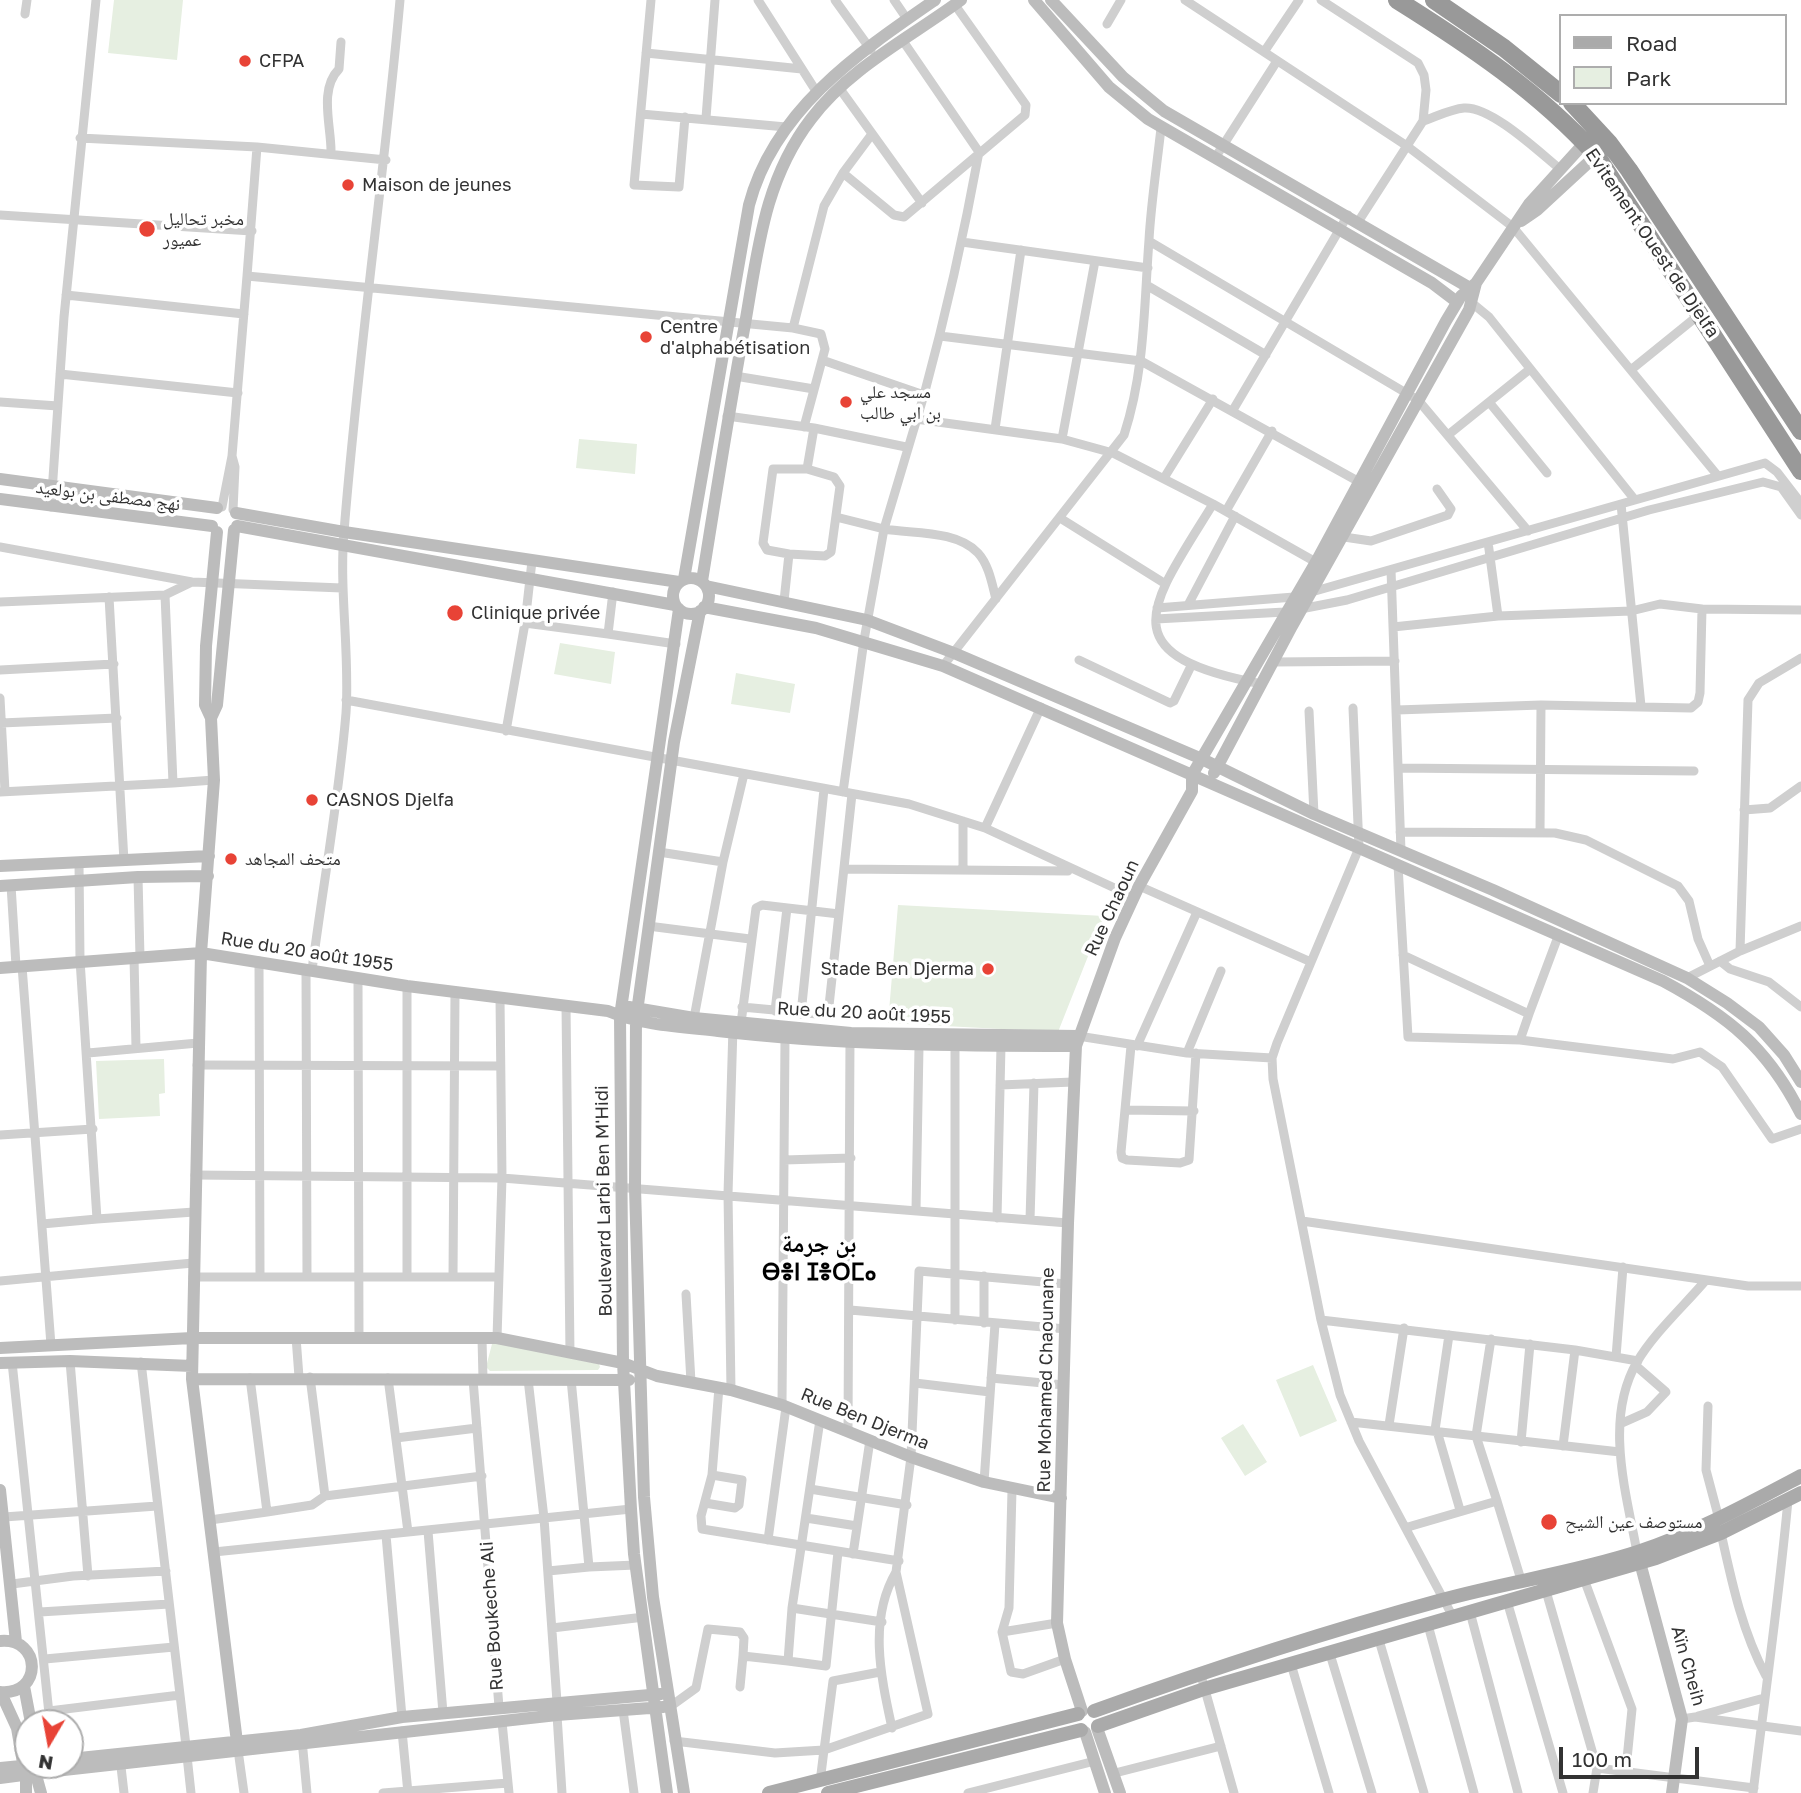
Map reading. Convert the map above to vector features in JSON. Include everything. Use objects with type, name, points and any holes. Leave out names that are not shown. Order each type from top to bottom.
[{"type":"highway","name":"Evitement Ouest de Djelfa","points":[[1397,0],[1422,6],[1597,142],[1700,314],[1801,471]]},
{"type":"highway","points":[[1434,0],[1504,48],[1560,93]]},
{"type":"highway","points":[[1573,105],[1801,431]]},
{"type":"main road","points":[[1720,1526],[1801,1476]]},
{"type":"main road","points":[[769,1793],[824,1788],[1090,1729],[1205,1689],[1584,1579],[1794,1496]]},
{"type":"main road","points":[[824,1788],[1085,1712],[1200,1672],[1445,1599],[1639,1557]]},
{"type":"main road","points":[[1085,1712],[1098,1716],[1090,1729]]},
{"type":"main road","points":[[1085,1712],[1077,1723],[1090,1729]]},
{"type":"street","points":[[25,14],[27,0]]},
{"type":"street","points":[[51,507],[66,295],[96,0]]},
{"type":"street","points":[[307,1276],[309,970],[346,700],[342,588],[344,533],[367,287],[386,160],[400,0]]},
{"type":"street","points":[[651,0],[634,186],[679,187],[685,117]]},
{"type":"street","points":[[706,118],[715,0]]},
{"type":"street","points":[[758,0],[816,91]]},
{"type":"street","points":[[835,0],[873,52]]},
{"type":"street","points":[[894,0],[907,19]]},
{"type":"street","points":[[684,1793],[674,1741],[647,1546],[628,1187],[637,1014],[659,852],[665,760],[702,609],[709,597],[704,584],[727,416],[759,230],[780,168],[812,116],[907,19],[934,0]]},
{"type":"street","points":[[1034,0],[1109,87],[1161,128],[1432,283],[1457,302]]},
{"type":"street","points":[[1051,0],[1140,94],[1224,145],[1473,286]]},
{"type":"street","points":[[1107,24],[1121,0]]},
{"type":"street","points":[[1185,0],[1407,146],[1515,225],[1718,476]]},
{"type":"street","points":[[1264,52],[1299,0]]},
{"type":"street","points":[[1233,410],[1339,230],[1353,218],[1423,121],[1426,90],[1424,75],[1418,63],[1321,0]]},
{"type":"street","points":[[677,607],[673,590],[682,580],[752,194],[786,127],[816,91],[873,52],[903,41],[958,2],[1027,109],[1019,121],[979,152],[922,203],[899,218],[843,173]]},
{"type":"street","points":[[742,1007],[828,1015],[844,869],[847,793],[867,620],[884,529],[940,336],[979,152],[903,41]]},
{"type":"street","points":[[331,154],[332,131],[326,113],[333,74],[339,69],[341,42]]},
{"type":"street","points":[[646,53],[802,69]]},
{"type":"street","points":[[1215,158],[1278,61]]},
{"type":"street","points":[[840,89],[922,203]]},
{"type":"street","points":[[1423,121],[1463,108],[1473,109],[1510,129],[1560,169]]},
{"type":"street","points":[[640,114],[786,127]]},
{"type":"street","points":[[943,666],[1124,435],[1133,409],[1141,361],[1149,241],[1161,128]]},
{"type":"street","points":[[793,328],[818,224],[843,173],[872,134]]},
{"type":"street","points":[[80,138],[257,147],[386,160]]},
{"type":"street","points":[[1192,791],[1209,783],[1218,767],[1312,593],[1322,565],[1413,396],[1457,302],[1473,286],[1529,204],[1560,169],[1597,142]]},
{"type":"street","points":[[1515,225],[1537,210],[1597,142]]},
{"type":"street","points":[[211,718],[217,705],[227,585],[235,467],[232,456],[257,147]]},
{"type":"street","points":[[0,215],[252,231]]},
{"type":"street","points":[[1149,241],[1413,396],[1528,531]]},
{"type":"street","points":[[962,242],[1148,268]]},
{"type":"street","points":[[995,429],[1021,250]]},
{"type":"street","points":[[1062,439],[1095,261]]},
{"type":"street","points":[[247,276],[745,323],[821,334],[825,340],[814,389],[807,469]]},
{"type":"street","points":[[1148,286],[1266,355]]},
{"type":"street","points":[[1413,396],[1472,303],[1473,286]]},
{"type":"street","points":[[66,295],[244,314]]},
{"type":"street","points":[[1472,303],[1489,317],[1635,500]]},
{"type":"street","points":[[1632,369],[1700,314]]},
{"type":"street","points":[[940,336],[1141,361],[1366,485]]},
{"type":"street","points":[[822,359],[924,395]]},
{"type":"street","points":[[1448,435],[1530,369]]},
{"type":"street","points":[[60,374],[238,393]]},
{"type":"street","points":[[735,376],[814,389]]},
{"type":"street","points":[[1164,478],[1213,399]]},
{"type":"street","points":[[0,402],[58,406]]},
{"type":"street","points":[[1489,402],[1547,473]]},
{"type":"street","points":[[727,416],[809,428],[906,447]]},
{"type":"street","points":[[916,419],[1062,439],[1112,453],[1213,504],[1322,565]]},
{"type":"street","points":[[1188,605],[1272,431]]},
{"type":"street","points":[[1157,608],[1294,597],[1312,593],[1765,463],[1777,472],[1801,503]]},
{"type":"street","points":[[779,466],[807,469],[838,480],[836,517],[828,556],[767,550],[763,543],[772,471],[779,466]]},
{"type":"street","points":[[0,479],[53,484],[230,516],[531,561],[682,580],[867,620],[954,653],[1202,759],[1314,814],[1687,978],[1759,1027],[1784,1055],[1801,1082]]},
{"type":"street","points":[[1156,619],[1302,610],[1622,518],[1763,482],[1781,487],[1801,514]]},
{"type":"street","points":[[1192,775],[1294,597],[1344,537],[1366,485]]},
{"type":"street","points":[[1344,537],[1371,541],[1448,515],[1451,509],[1437,489]]},
{"type":"street","name":"نهج مصطفى بن بولعيد","points":[[0,499],[214,529],[226,534],[230,516]]},
{"type":"street","points":[[1213,504],[1164,583],[1157,608],[1158,634],[1164,647],[1191,666],[1262,684]]},
{"type":"street","points":[[1621,504],[1641,706]]},
{"type":"street","points":[[244,1793],[192,1372],[201,953],[214,780],[211,718],[205,705],[212,584],[212,514],[230,516],[343,548],[612,592],[677,607],[689,614],[702,609],[864,640],[943,666],[1663,981],[1733,1024],[1774,1066],[1801,1114]]},
{"type":"street","points":[[836,517],[884,529],[951,538],[968,545],[980,555],[988,570],[996,598]]},
{"type":"street","points":[[1060,518],[1164,583]]},
{"type":"street","points":[[1488,542],[1498,616]]},
{"type":"street","points":[[0,547],[192,582],[342,588]]},
{"type":"street","points":[[784,601],[789,554]]},
{"type":"street","points":[[506,732],[525,623],[531,561]]},
{"type":"street","points":[[1391,570],[1401,851]]},
{"type":"street","points":[[0,602],[165,595],[192,582]]},
{"type":"street","points":[[608,634],[612,592]]},
{"type":"street","points":[[165,595],[173,783]]},
{"type":"street","points":[[109,597],[124,861]]},
{"type":"street","points":[[1393,627],[1498,616],[1631,611],[1660,604],[1702,609],[1801,610]]},
{"type":"street","name":"Boulevard Larbi Ben M'Hidi","points":[[667,1793],[631,1509],[623,1363],[628,1187],[616,1011],[665,760],[677,607]]},
{"type":"street","points":[[1397,710],[1541,705],[1691,708],[1698,702],[1702,609]]},
{"type":"street","points":[[525,623],[676,644]]},
{"type":"street","points":[[1740,951],[1747,708],[1751,692],[1769,675],[1801,658]]},
{"type":"street","points":[[1079,660],[1170,703],[1174,701],[1191,666]]},
{"type":"street","points":[[1273,662],[1395,661]]},
{"type":"street","points":[[0,670],[114,664]]},
{"type":"street","points":[[0,698],[3,791],[214,780]]},
{"type":"street","points":[[346,700],[506,732],[909,804],[985,828],[1073,871],[1197,912],[1311,962]]},
{"type":"street","points":[[1540,833],[1541,705]]},
{"type":"street","points":[[985,828],[1041,707]]},
{"type":"street","points":[[1353,708],[1359,848],[1272,1058],[1321,1320],[1340,1395],[1359,1441],[1408,1527],[1453,1617]]},
{"type":"street","points":[[1309,711],[1314,814]]},
{"type":"street","points":[[1,723],[117,718]]},
{"type":"street","points":[[1399,768],[1694,771]]},
{"type":"street","points":[[694,1018],[723,862],[744,774]]},
{"type":"street","name":"Rue Chaoun","points":[[1077,1041],[1115,938],[1137,891],[1192,791],[1192,775]]},
{"type":"street","points":[[1744,810],[1770,808],[1801,786]]},
{"type":"street","points":[[801,1014],[824,789]]},
{"type":"street","points":[[963,870],[964,821]]},
{"type":"street","points":[[1400,832],[1540,833],[1568,835],[1586,841],[1678,886],[1689,901],[1698,939],[1710,966]]},
{"type":"street","points":[[659,852],[723,862]]},
{"type":"street","points":[[0,866],[209,856]]},
{"type":"street","points":[[79,863],[80,960],[97,1219]]},
{"type":"street","points":[[1398,865],[1408,1037],[1520,1040],[1665,1059],[1706,1053],[1722,1067],[1772,1139],[1801,1129]]},
{"type":"street","points":[[844,869],[1073,871]]},
{"type":"street","points":[[51,1345],[19,966],[6,885],[138,877],[208,876]]},
{"type":"street","points":[[136,1048],[138,877]]},
{"type":"street","points":[[839,914],[758,906],[754,913],[742,1007],[736,1026],[728,1194],[725,1388],[712,1475],[701,1516],[702,1529],[898,1561]]},
{"type":"street","points":[[775,1011],[787,908]]},
{"type":"street","points":[[1197,912],[1134,1046],[1125,1110],[1122,1158],[1180,1163],[1189,1160],[1192,1152],[1194,1111],[1192,1053],[1221,971]]},
{"type":"street","points":[[648,926],[750,939]]},
{"type":"street","points":[[1687,978],[1740,951],[1801,926]]},
{"type":"street","points":[[1520,1040],[1559,934]]},
{"type":"street","name":"Rue du 20 août 1955","points":[[0,968],[201,953],[407,986],[919,1046],[956,1041],[1001,1046],[1077,1041]]},
{"type":"street","points":[[1403,955],[1529,1014]]},
{"type":"street","points":[[259,961],[260,1276]]},
{"type":"street","points":[[1720,961],[1730,969],[1769,982],[1801,1007]]},
{"type":"street","points":[[358,979],[359,1336]]},
{"type":"street","points":[[407,986],[407,1277]]},
{"type":"street","points":[[453,1277],[455,992]]},
{"type":"street","points":[[497,1338],[502,1178],[500,998]]},
{"type":"street","points":[[566,1006],[569,1353]]},
{"type":"street","name":"Rue du 20 août 1955","points":[[637,1014],[694,1018],[785,1039],[1077,1041]]},
{"type":"street","points":[[848,1430],[850,1038]]},
{"type":"street","points":[[768,1540],[784,1406],[785,1039]]},
{"type":"street","points":[[955,1320],[956,1041]]},
{"type":"street","points":[[1077,1041],[1272,1058]]},
{"type":"street","name":"Rue Mohamed Chaounane","points":[[1077,1041],[1073,1082],[1066,1284],[1058,1623],[1065,1660],[1085,1712]]},
{"type":"street","points":[[88,1053],[198,1043]]},
{"type":"street","points":[[916,1210],[919,1046]]},
{"type":"street","points":[[997,1218],[1001,1046]]},
{"type":"street","points":[[197,1065],[360,1063],[500,1066]]},
{"type":"street","points":[[1000,1085],[1073,1082]]},
{"type":"street","points":[[1030,1220],[1034,1083]]},
{"type":"street","points":[[1125,1110],[1194,1111]]},
{"type":"street","points":[[0,1135],[93,1129]]},
{"type":"street","points":[[784,1160],[851,1158]]},
{"type":"street","points":[[195,1175],[502,1178],[1068,1223]]},
{"type":"street","points":[[42,1224],[194,1212]]},
{"type":"street","points":[[1302,1222],[1748,1286],[1801,1286]]},
{"type":"street","points":[[0,1281],[46,1279],[194,1263]]},
{"type":"street","points":[[1616,1357],[1623,1266]]},
{"type":"street","points":[[892,1728],[878,1654],[888,1587],[896,1572],[907,1505],[919,1271],[1066,1284]]},
{"type":"street","points":[[984,1276],[984,1323]]},
{"type":"street","points":[[193,1277],[498,1278]]},
{"type":"street","points":[[1639,1557],[1620,1452],[1620,1424],[1629,1377],[1637,1363],[1706,1280]]},
{"type":"street","points":[[686,1294],[691,1382]]},
{"type":"street","points":[[850,1310],[1066,1329]]},
{"type":"street","points":[[1321,1320],[1575,1350],[1637,1363],[1666,1392],[1647,1412],[1620,1424]]},
{"type":"street","points":[[984,1482],[995,1324]]},
{"type":"street","points":[[1389,1425],[1404,1328]]},
{"type":"street","points":[[1448,1335],[1436,1430],[1460,1510]]},
{"type":"street","points":[[296,1337],[325,1496]]},
{"type":"street","name":"Rue Ben Djerma","points":[[0,1348],[192,1338],[497,1338],[623,1363],[657,1376],[725,1388],[784,1406],[911,1457],[984,1482],[1012,1490],[1061,1497]]},
{"type":"street","name":"Rue Boukeche Ali","points":[[482,1338],[477,1428],[499,1707]]},
{"type":"street","points":[[1491,1339],[1476,1436],[1522,1583]]},
{"type":"street","points":[[1521,1441],[1530,1344]]},
{"type":"street","points":[[1563,1446],[1575,1350]]},
{"type":"street","points":[[70,1361],[88,1576]]},
{"type":"street","points":[[6,1362],[40,1612],[49,1709]]},
{"type":"street","name":"Rue Ben Djerma","points":[[6,1362],[141,1362],[192,1372],[250,1378],[639,1381],[657,1376]]},
{"type":"street","points":[[141,1362],[191,1793]]},
{"type":"street","points":[[250,1378],[267,1512]]},
{"type":"street","points":[[388,1378],[408,1532]]},
{"type":"street","points":[[991,1378],[1064,1385]]},
{"type":"street","points":[[528,1379],[544,1518],[562,1793]]},
{"type":"street","points":[[571,1379],[589,1567]]},
{"type":"street","points":[[915,1383],[990,1392]]},
{"type":"street","points":[[1708,1406],[1706,1470],[1736,1598],[1750,1642],[1766,1676]]},
{"type":"street","points":[[788,1661],[792,1608],[820,1420]]},
{"type":"street","points":[[1351,1422],[1620,1452]]},
{"type":"street","points":[[397,1438],[477,1428]]},
{"type":"street","points":[[853,1554],[870,1440]]},
{"type":"street","points":[[705,1503],[735,1508],[738,1505],[742,1480],[712,1475]]},
{"type":"street","points":[[210,1520],[312,1505],[325,1496],[482,1476]]},
{"type":"street","points":[[810,1489],[907,1505]]},
{"type":"street","points":[[0,1490],[16,1642]]},
{"type":"street","points":[[1012,1490],[1009,1608],[1002,1632],[1011,1672],[1015,1674],[1065,1660]]},
{"type":"street","points":[[1597,1768],[1626,1769],[1754,1790],[1766,1676],[1774,1639],[1794,1496]]},
{"type":"street","points":[[1408,1527],[1497,1501]]},
{"type":"street","points":[[4,1517],[157,1506]]},
{"type":"street","points":[[214,1552],[631,1509]]},
{"type":"street","points":[[806,1518],[857,1526]]},
{"type":"street","points":[[428,1531],[443,1713]]},
{"type":"street","points":[[386,1535],[401,1717]]},
{"type":"street","points":[[824,1788],[824,1750],[833,1681],[826,1666],[838,1552]]},
{"type":"street","name":"Aïn Cheih","points":[[1639,1557],[1688,1718],[1801,1731]]},
{"type":"street","points":[[548,1571],[636,1565]]},
{"type":"street","points":[[12,1584],[34,1580],[166,1572]]},
{"type":"street","points":[[674,1741],[775,1753],[824,1750],[928,1714],[896,1572]]},
{"type":"street","points":[[1584,1579],[1632,1709],[1626,1769]]},
{"type":"street","points":[[1546,1591],[1597,1768],[1593,1793]]},
{"type":"street","points":[[1507,1601],[1563,1793]]},
{"type":"street","points":[[40,1612],[169,1604]]},
{"type":"street","points":[[792,1608],[882,1622]]},
{"type":"street","points":[[1470,1612],[1518,1793]]},
{"type":"street","points":[[552,1628],[644,1617]]},
{"type":"street","points":[[1002,1632],[1058,1623]]},
{"type":"street","points":[[1428,1625],[1474,1793]]},
{"type":"street","points":[[84,1762],[502,1722],[557,1708],[682,1698],[696,1688],[708,1629],[740,1632],[744,1638],[740,1687]]},
{"type":"street","points":[[1379,1640],[1424,1793]]},
{"type":"street","points":[[0,1641],[16,1642],[23,1647],[32,1662],[32,1671],[24,1686],[17,1691],[1,1693],[14,1721]]},
{"type":"street","points":[[45,1659],[174,1647]]},
{"type":"street","points":[[1330,1654],[1372,1793]]},
{"type":"street","points":[[743,1656],[826,1666]]},
{"type":"street","points":[[1291,1664],[1329,1793]]},
{"type":"street","points":[[833,1681],[880,1672]]},
{"type":"street","points":[[1200,1672],[1234,1793]]},
{"type":"street","points":[[24,1686],[29,1709]]},
{"type":"street","points":[[65,1709],[180,1695]]},
{"type":"street","points":[[1672,1793],[1688,1718],[1764,1698]]},
{"type":"street","points":[[302,1740],[401,1717],[499,1707],[623,1710],[654,1701]]},
{"type":"street","points":[[623,1710],[634,1793]]},
{"type":"street","points":[[383,1793],[509,1788],[502,1722]]},
{"type":"street","points":[[1090,1729],[1095,1761],[1105,1793]]},
{"type":"street","points":[[1090,1729],[1115,1773],[1120,1793]]},
{"type":"street","points":[[402,1731],[408,1792]]},
{"type":"street","points":[[302,1740],[307,1793]]},
{"type":"street","points":[[1115,1773],[1221,1746]]},
{"type":"street","points":[[84,1759],[120,1758]]},
{"type":"street","points":[[120,1758],[124,1793]]},
{"type":"street","points":[[968,1793],[1095,1761]]},
{"type":"green space","points":[[114,0],[183,0],[177,60],[108,53]]},
{"type":"green space","points":[[579,439],[637,444],[635,474],[576,468]]},
{"type":"green space","points":[[560,643],[615,652],[611,684],[554,674]]},
{"type":"green space","points":[[736,673],[795,684],[790,713],[731,704]]},
{"type":"green space","name":"Stade Ben Djerma","points":[[898,905],[1104,916],[1058,1032],[888,1023]]},
{"type":"green space","points":[[164,1059],[165,1093],[159,1094],[160,1116],[99,1119],[96,1061]]},
{"type":"green space","points":[[492,1344],[599,1364],[600,1367],[598,1370],[490,1371],[486,1367]]},
{"type":"green space","points":[[1313,1365],[1337,1421],[1300,1437],[1276,1380]]},
{"type":"green space","points":[[1243,1424],[1267,1462],[1245,1476],[1221,1438]]},
{"type":"place","name":"CFPA","points":[[245,61]]},
{"type":"place","name":"Maison de jeunes","points":[[348,185]]},
{"type":"place","name":"مخبر تحاليل عميور","points":[[147,229]]},
{"type":"place","name":"Centre d'alphabétisation","points":[[646,337]]},
{"type":"place","name":"مسجد علي بن ابي طالب","points":[[846,402]]},
{"type":"place","name":"Clinique privée","points":[[455,613]]},
{"type":"place","name":"CASNOS Djelfa","points":[[312,800]]},
{"type":"place","name":"متحف المجاهد","points":[[231,859]]},
{"type":"place","name":"Stade Ben Djerma","points":[[988,969]]},
{"type":"place","name":"مستوصف عين الشيح","points":[[1549,1522]]},
{"type":"district","name":"بن جرمة ⴱⴻⵏ ⵊⴻⵔⵎⴰ","points":[[819,1258]]}]
